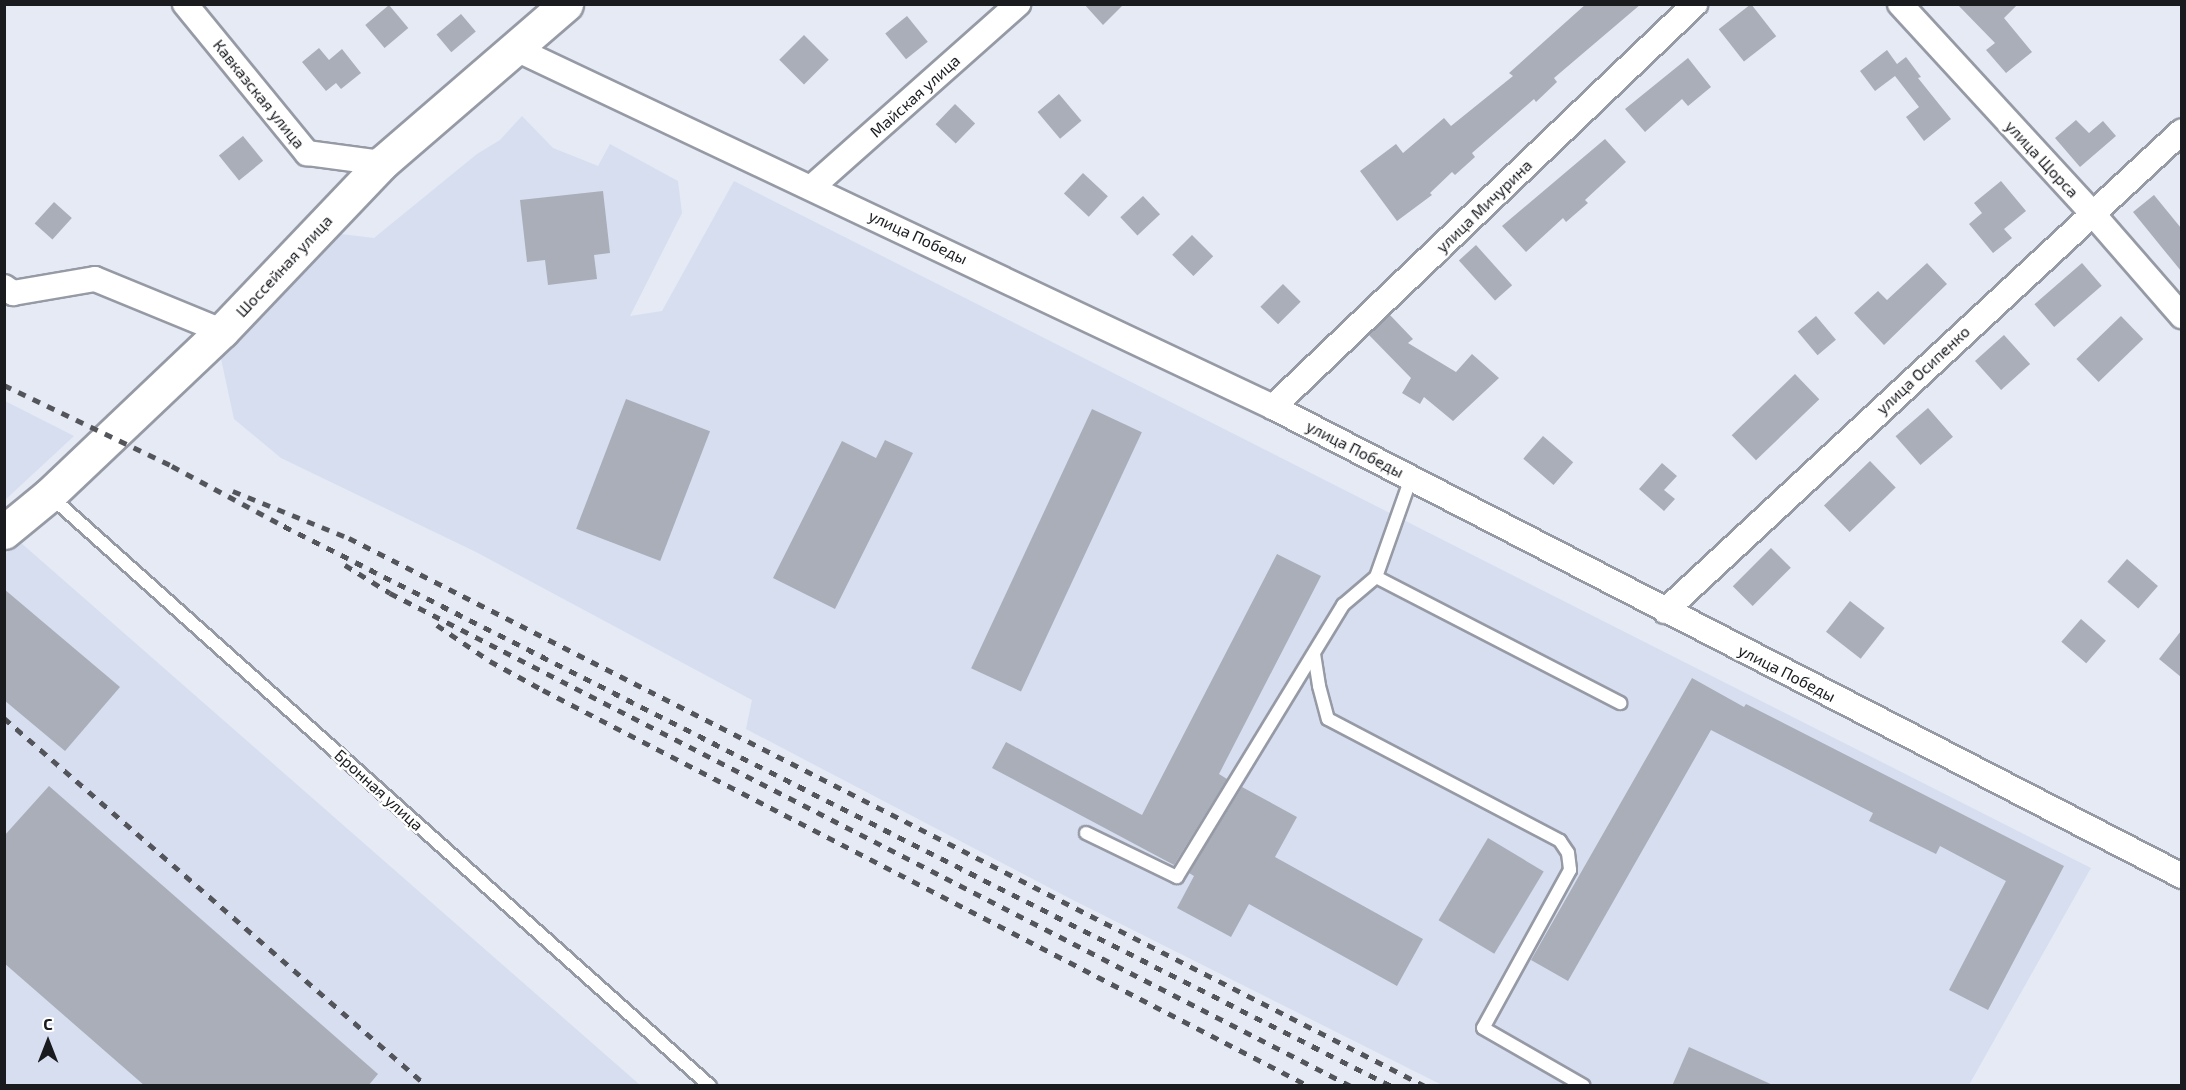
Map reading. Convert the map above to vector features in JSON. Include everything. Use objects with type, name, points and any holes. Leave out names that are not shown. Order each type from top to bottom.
[{"type":"main road","name":"Шоссейная улица","points":[[4,532],[49,495],[222,331],[382,163],[566,4]]},
{"type":"street","name":"Кавказская улица","points":[[185,4],[307,153],[382,163]]},
{"type":"street","name":"Майская улица","points":[[812,187],[1018,4]]},
{"type":"street","name":"улица Мичурина","points":[[1273,407],[1695,4]]},
{"type":"street","name":"улица Щорса","points":[[1900,4],[2092,213],[2181,316]]},
{"type":"street","name":"улица Победы","points":[[516,49],[1273,407],[2181,876]]},
{"type":"street","name":"улица Осипенко","points":[[1665,611],[2181,131]]},
{"type":"street","points":[[4,287],[13,293],[95,279],[222,331]]},
{"type":"lane","points":[[1086,833],[1177,877],[1343,605],[1376,577],[1411,478]]},
{"type":"lane","name":"Бронная улица","points":[[49,495],[710,1086]]},
{"type":"lane","points":[[1376,577],[1620,703]]},
{"type":"lane","points":[[1314,654],[1319,686],[1328,719],[1560,841],[1568,853],[1570,870],[1483,1028],[1584,1086]]},
{"type":"shaded area","points":[[522,116],[553,148],[598,166],[610,144],[678,181],[682,213],[630,316],[662,311],[734,181],[2091,868],[1969,1085],[1442,1085],[1069,898],[746,729],[752,700],[476,552],[281,458],[234,419],[220,354],[341,234],[374,238],[477,154],[500,140]]},
{"type":"shaded area","points":[[5,401],[74,436],[5,500]]},
{"type":"shaded area","points":[[20,542],[640,1085],[5,1086],[4,555]]},
{"type":"building","points":[[1084,4],[1124,4],[1103,25]]},
{"type":"building","points":[[1586,4],[1641,4],[1554,78],[1557,82],[1536,102],[1534,99],[1472,153],[1475,157],[1455,175],[1452,172],[1430,193],[1432,195],[1397,221],[1360,171],[1396,144],[1403,153],[1444,118],[1451,126],[1513,76],[1509,73]]},
{"type":"building","points":[[1751,4],[1776,36],[1744,62],[1719,29]]},
{"type":"building","points":[[1957,4],[2018,4],[2004,18],[2032,52],[2006,73],[1986,50],[1995,43]]},
{"type":"building","points":[[389,5],[408,28],[385,48],[365,25]]},
{"type":"building","points":[[461,14],[476,32],[451,52],[436,35]]},
{"type":"building","points":[[907,16],[928,42],[906,59],[885,34]]},
{"type":"building","points":[[804,35],[829,60],[804,84],[779,60]]},
{"type":"building","points":[[319,48],[329,60],[342,49],[361,73],[341,89],[336,83],[326,91],[302,62]]},
{"type":"building","points":[[1887,50],[1897,64],[1906,57],[1921,77],[1918,78],[1951,119],[1924,141],[1906,117],[1919,107],[1895,76],[1875,91],[1860,71]]},
{"type":"building","points":[[1688,58],[1711,87],[1688,106],[1682,99],[1645,132],[1625,109]]},
{"type":"building","points":[[1059,94],[1081,121],[1060,139],[1038,112]]},
{"type":"building","points":[[955,104],[975,123],[956,144],[936,124]]},
{"type":"building","points":[[2076,120],[2089,133],[2103,121],[2116,136],[2080,167],[2055,138]]},
{"type":"building","points":[[243,136],[263,161],[239,180],[219,156]]},
{"type":"building","points":[[1605,139],[1626,162],[1585,200],[1588,203],[1566,222],[1563,218],[1526,252],[1502,226]]},
{"type":"building","points":[[1083,173],[1108,196],[1089,217],[1064,193]]},
{"type":"building","points":[[2001,181],[2026,211],[2004,229],[2012,238],[1993,253],[1969,224],[1982,213],[1974,203]]},
{"type":"building","points":[[603,191],[610,253],[594,255],[597,279],[548,285],[545,260],[527,262],[520,200]]},
{"type":"building","points":[[2154,195],[2181,228],[2181,271],[2133,212]]},
{"type":"building","points":[[1143,196],[1160,214],[1137,235],[1120,217]]},
{"type":"building","points":[[54,202],[72,218],[52,240],[35,224]]},
{"type":"building","points":[[1192,235],[1213,256],[1193,276],[1172,255]]},
{"type":"building","points":[[1476,245],[1512,285],[1495,301],[1459,260]]},
{"type":"building","points":[[1927,263],[1947,284],[1884,345],[1854,313],[1878,291],[1887,300]]},
{"type":"building","points":[[2082,263],[2102,286],[2054,327],[2034,304]]},
{"type":"building","points":[[1283,284],[1301,302],[1278,324],[1260,307]]},
{"type":"building","points":[[1390,315],[1413,339],[1408,343],[1456,372],[1472,354],[1499,378],[1453,421],[1424,397],[1420,404],[1402,393],[1411,378],[1369,335]]},
{"type":"building","points":[[1816,316],[1836,340],[1818,355],[1798,331]]},
{"type":"building","points":[[2121,316],[2143,339],[2099,382],[2076,359]]},
{"type":"building","points":[[2004,335],[2030,364],[2001,390],[1975,361]]},
{"type":"building","points":[[1795,374],[1819,399],[1756,460],[1732,435]]},
{"type":"building","points":[[626,399],[710,431],[660,561],[576,529]]},
{"type":"building","points":[[1928,408],[1953,437],[1920,465],[1896,436]]},
{"type":"building","points":[[1092,409],[1142,432],[1021,691],[971,668]]},
{"type":"building","points":[[1543,436],[1573,462],[1554,485],[1523,459]]},
{"type":"building","points":[[885,440],[913,453],[835,609],[773,578],[842,441],[876,458]]},
{"type":"building","points":[[1870,461],[1896,488],[1850,532],[1824,505]]},
{"type":"building","points":[[1662,463],[1677,476],[1664,490],[1675,499],[1664,511],[1639,489]]},
{"type":"building","points":[[1771,548],[1791,568],[1753,606],[1733,586]]},
{"type":"building","points":[[1277,554],[1321,576],[1219,774],[1227,779],[1174,865],[992,768],[1006,742],[1142,815]]},
{"type":"building","points":[[2127,559],[2158,586],[2138,609],[2107,582]]},
{"type":"building","points":[[4,589],[120,687],[65,751],[4,700]]},
{"type":"building","points":[[1850,601],[1885,628],[1861,659],[1826,632]]},
{"type":"building","points":[[2081,619],[2106,641],[2086,663],[2061,642]]},
{"type":"building","points":[[2181,631],[2181,677],[2159,659]]},
{"type":"building","points":[[1692,678],[1744,707],[1746,704],[2064,866],[1988,1010],[1949,990],[2006,881],[1940,846],[1936,854],[1869,821],[1873,813],[1711,730],[1568,981],[1531,960]]},
{"type":"building","points":[[49,786],[378,1074],[368,1086],[145,1086],[4,963],[4,836]]},
{"type":"building","points":[[1242,787],[1297,817],[1275,857],[1423,939],[1397,986],[1249,904],[1231,937],[1177,908],[1194,876],[1189,873]]},
{"type":"building","points":[[1488,838],[1544,871],[1494,954],[1439,920]]},
{"type":"building","points":[[1689,1047],[1775,1086],[1672,1086]]},
{"type":"railway","points":[[4,385],[172,466],[284,526],[1391,1086]]},
{"type":"railway","points":[[233,491],[349,538],[1425,1086]]},
{"type":"railway","points":[[345,565],[390,593],[1351,1086]]},
{"type":"railway","points":[[437,625],[490,661],[543,690],[1309,1086]]},
{"type":"railway","points":[[4,718],[427,1086]]}]
